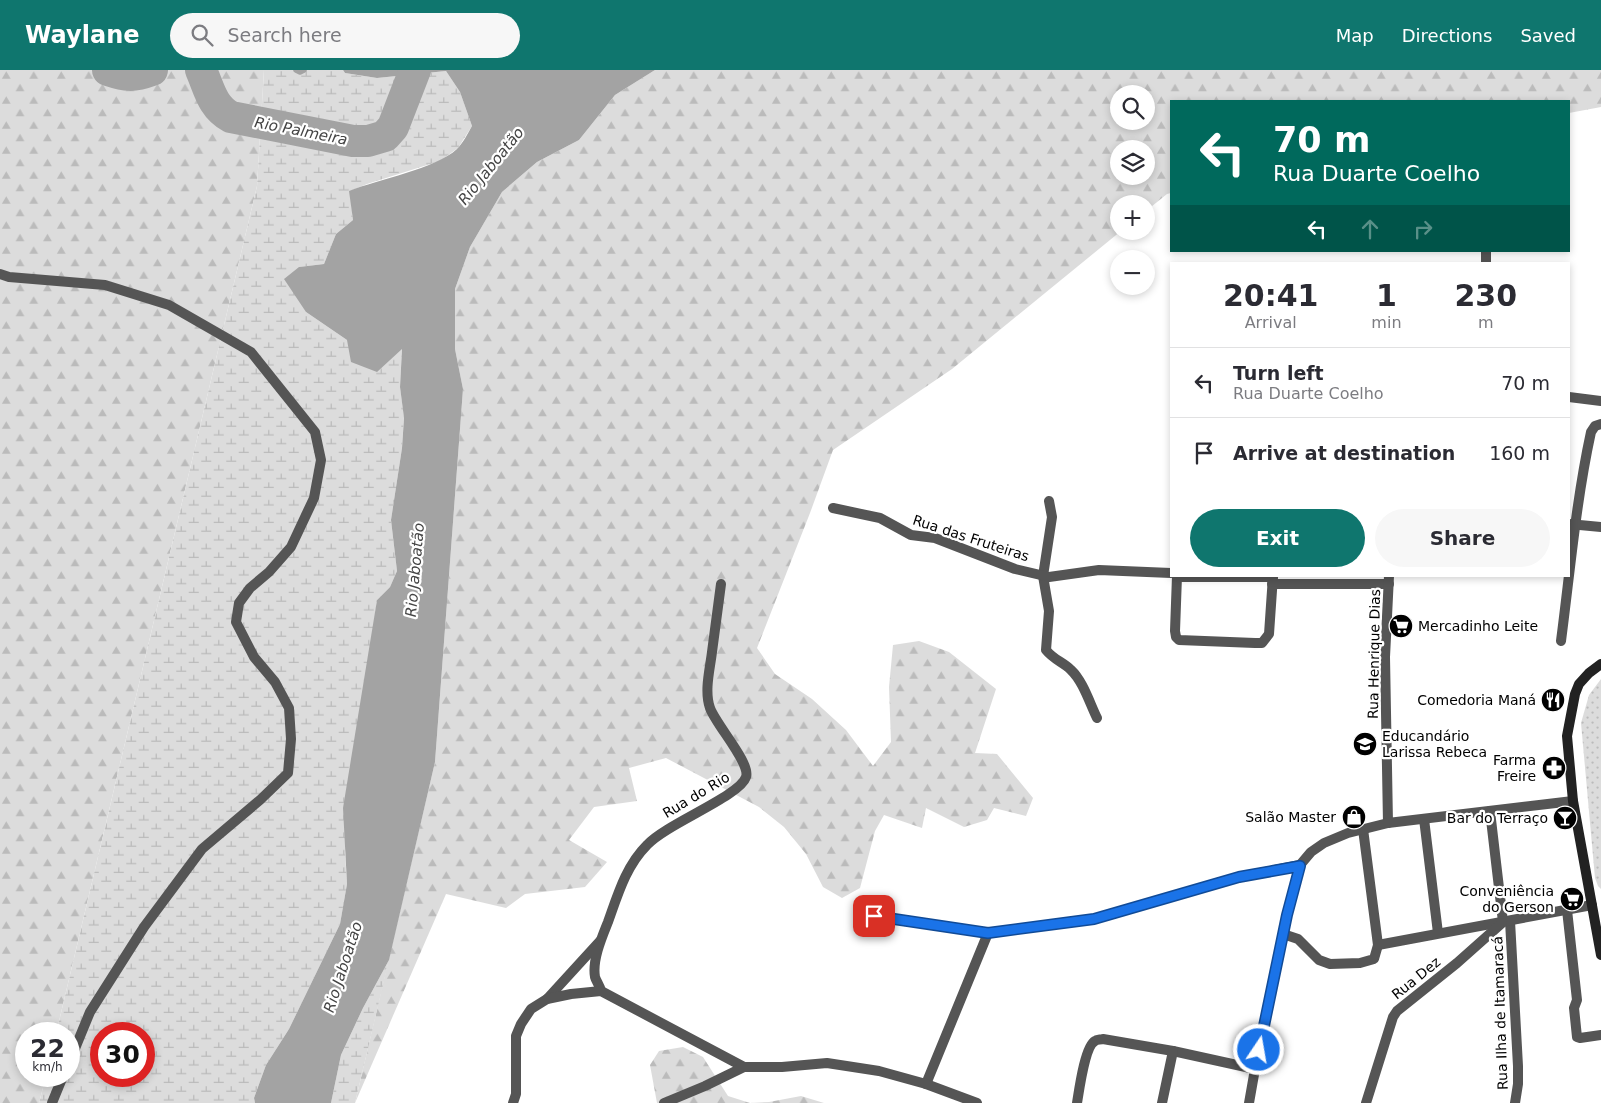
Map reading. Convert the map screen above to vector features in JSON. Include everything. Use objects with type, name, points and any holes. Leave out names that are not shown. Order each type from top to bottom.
[{"type":"main road","points":[[1601,664],[1579,684],[1571,709],[1567,736],[1573,801],[1592,905],[1600,934],[1601,955]]},
{"type":"street","points":[[0,274],[9,278],[105,286],[169,305],[252,352],[315,432],[321,460],[314,498],[291,547],[270,572],[250,588],[239,603],[236,622],[254,657],[276,682],[289,708],[291,740],[288,773],[260,800],[202,849],[144,927],[90,1012],[80,1036]]},
{"type":"street","points":[[1570,397],[1601,401]]},
{"type":"street","points":[[1570,554],[1573,524],[1591,432],[1595,426],[1601,424]]},
{"type":"street","name":"Rua das Fruteiras","points":[[1049,501],[1052,517],[1044,576],[1049,611],[1046,650],[1053,658],[1071,670],[1084,690],[1096,718]]},
{"type":"street","name":"Rua das Fruteiras","points":[[833,508],[880,518],[912,535],[935,538],[1015,569],[1049,577],[1099,570],[1170,573]]},
{"type":"street","points":[[1573,524],[1601,527]]},
{"type":"street","points":[[1273,579],[1269,634],[1262,643],[1179,640],[1176,637],[1177,577],[1389,580]]},
{"type":"street","points":[[1561,642],[1568,577]]},
{"type":"street","name":"Rua Henrique Dias","points":[[1388,823],[1385,657],[1389,580]]},
{"type":"street","name":"Rua do Rio","points":[[602,991],[595,976],[595,962],[601,939],[630,866],[647,844],[659,834],[726,796],[739,787],[746,777],[746,766],[710,708],[708,684],[721,584]]},
{"type":"street","points":[[1250,1103],[1283,934],[1300,866],[1311,852],[1324,843],[1348,833],[1388,823],[1573,801]]},
{"type":"street","name":"Rua Ilha de Itamaracá","points":[[1490,811],[1505,922],[1518,1066],[1515,1103]]},
{"type":"street","points":[[1424,819],[1438,933]]},
{"type":"street","points":[[1283,934],[1298,939],[1319,960],[1333,965],[1371,960],[1377,953],[1378,945],[1363,829]]},
{"type":"street","points":[[874,916],[988,933],[1094,919],[1239,877],[1300,866]]},
{"type":"street","name":"Rua Ilha de Itamaracá","points":[[1378,945],[1592,905]]},
{"type":"street","points":[[1567,910],[1577,1000],[1574,1008],[1577,1037],[1601,1035]]},
{"type":"street","name":"Rua Dez","points":[[1366,1103],[1393,1017],[1397,1011],[1505,922]]},
{"type":"street","points":[[926,1084],[988,933]]},
{"type":"street","points":[[513,1103],[516,1094],[516,1036],[521,1024],[531,1009],[547,999],[601,939]]},
{"type":"street","points":[[547,999],[602,991],[744,1067]]},
{"type":"street","points":[[1076,1103],[1087,1055],[1095,1040],[1103,1039],[1173,1051],[1255,1070]]},
{"type":"street","points":[[1162,1103],[1173,1051]]},
{"type":"street","points":[[664,1103],[744,1067],[782,1067],[827,1063],[879,1071],[926,1084],[978,1103]]},
{"type":"street","points":[[52,1103],[59,1087]]},
{"type":"green space","points":[[0,70],[264,70],[257,186],[59,1022],[15,1022],[15,1087],[43,1087],[39,1103],[0,1103]]},
{"type":"green space","points":[[264,70],[343,70],[345,73],[377,78],[446,71],[460,92],[472,126],[458,148],[440,161],[350,191],[353,220],[336,234],[324,264],[299,267],[306,312],[347,340],[402,348],[400,387],[404,417],[402,448],[391,520],[397,571],[390,587],[377,600],[345,852],[347,884],[340,924],[289,1029],[266,1065],[254,1098],[255,1103],[39,1103],[43,1087],[80,1087],[80,1022],[59,1022],[257,186]]},
{"type":"green space","points":[[655,70],[1601,70],[1601,107],[1570,113],[1570,100],[1170,100],[1170,193],[1155,204],[1155,195],[1110,195],[1110,240],[952,369],[833,450],[757,648],[775,674],[812,699],[846,730],[873,766],[891,742],[889,687],[893,645],[919,641],[949,652],[996,689],[975,753],[997,754],[1033,798],[1026,816],[994,808],[987,820],[964,827],[926,808],[922,828],[884,815],[875,831],[860,888],[842,898],[823,887],[806,854],[784,827],[759,807],[666,758],[629,768],[637,801],[594,807],[569,840],[607,862],[585,887],[525,894],[506,908],[446,894],[355,1103],[435,762],[463,389],[455,349],[455,289],[470,247],[502,192],[537,162],[579,140],[615,95]]},
{"type":"green space","points":[[1601,679],[1601,889],[1595,878],[1581,723],[1589,695]]},
{"type":"green space","points":[[389,960],[355,1103],[331,1103],[341,1055],[363,1008]]},
{"type":"green space","points":[[683,1047],[703,1057],[728,1096],[750,1103],[657,1103],[650,1065],[659,1051]]},
{"type":"green space","points":[[801,1096],[824,1103],[750,1103],[769,1102]]},
{"type":"water","name":"Rio Jaboatão","points":[[343,70],[655,70],[615,95],[579,140],[537,162],[502,192],[470,247],[455,289],[455,349],[463,389],[435,762],[389,960],[363,1008],[341,1055],[331,1103],[255,1103],[254,1098],[266,1065],[289,1029],[340,924],[347,884],[343,808],[377,600],[390,587],[397,571],[391,520],[402,448],[404,418],[400,387],[402,349],[377,372],[351,362],[347,340],[306,312],[284,279],[299,267],[324,264],[336,234],[353,220],[349,191],[421,168],[447,156],[459,147],[472,126],[460,92],[446,71],[377,78],[345,73]]},
{"type":"waterway","name":"Rio Palmeira","points":[[108,70],[130,75],[152,70]]},
{"type":"waterway","name":"Rio Palmeira","points":[[201,70],[215,102],[219,108],[231,117],[353,141],[368,141],[385,136],[393,127],[415,70]]},
{"type":"waterway","points":[[296,70],[300,72],[304,70]]},
{"type":"place","name":"Mercadinho Leite","points":[[1401,626]]},
{"type":"place","name":"Comedoria Maná","points":[[1553,700]]},
{"type":"place","name":"Educandário Larissa Rebeca","points":[[1365,744]]},
{"type":"place","name":"Farma Freire","points":[[1554,768]]},
{"type":"place","name":"Salão Master","points":[[1354,817]]},
{"type":"place","name":"Bar do Terraço","points":[[1565,818]]},
{"type":"place","name":"Conveniência do Gerson","points":[[1572,899]]},
{"type":"route","points":[[874,916],[988,933],[1094,919],[1239,877],[1300,866],[1287,915],[1259,1050]]}]
